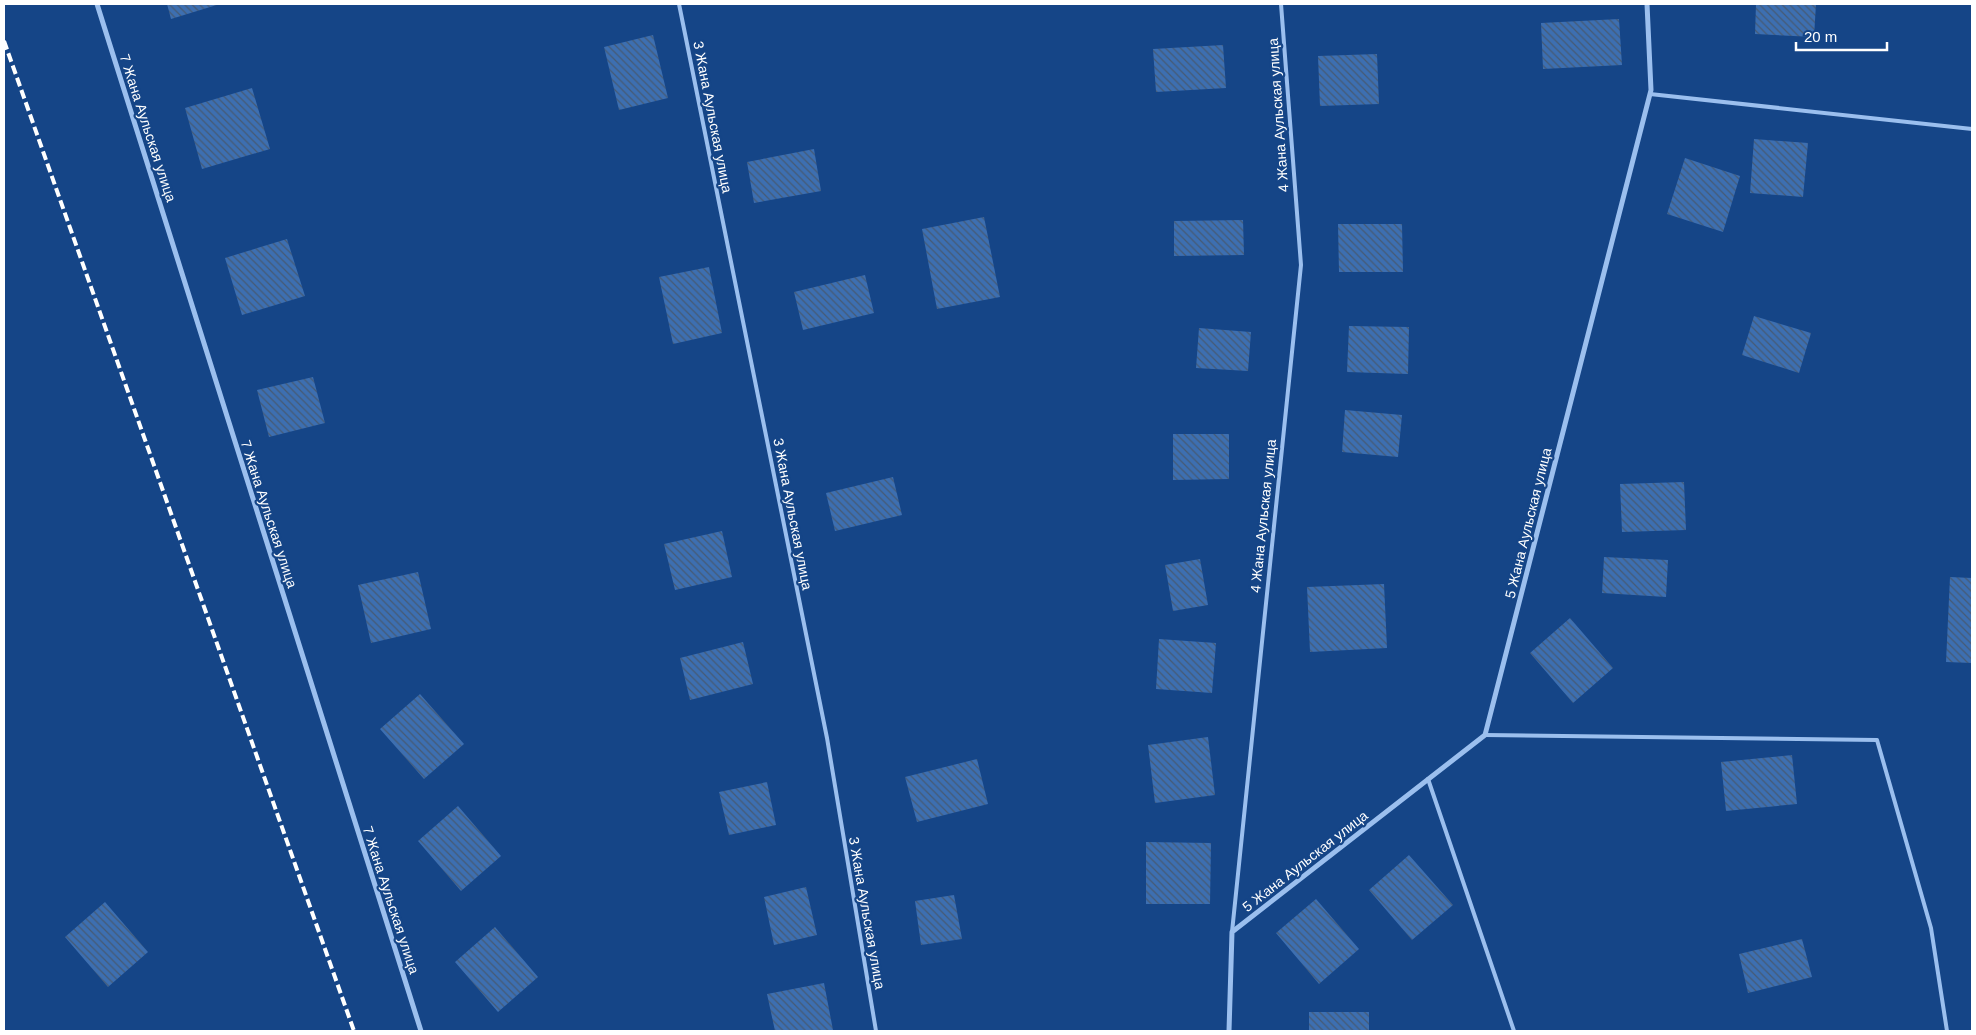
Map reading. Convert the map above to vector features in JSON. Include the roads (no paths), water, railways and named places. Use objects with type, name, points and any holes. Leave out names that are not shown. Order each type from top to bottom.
[{"type":"street","name":"7 Жана Аульская улица","points":[[96,4],[421,1031]]},
{"type":"street","name":"5 Жана Аульская улица","points":[[1232,932],[1485,734],[1651,90],[1647,4]]},
{"type":"street","name":"4 Жана Аульская улица","points":[[1229,1031],[1232,932]]},
{"type":"lane","name":"3 Жана Аульская улица","points":[[679,4],[827,738],[876,1031]]},
{"type":"lane","name":"4 Жана Аульская улица","points":[[1232,932],[1300,264],[1281,4]]},
{"type":"lane","points":[[1650,94],[1972,129]]},
{"type":"lane","points":[[1485,734],[1877,740],[1931,928],[1947,1031]]},
{"type":"lane","points":[[1428,779],[1514,1031]]},
{"type":"railway","points":[[4,41],[354,1031]]}]
